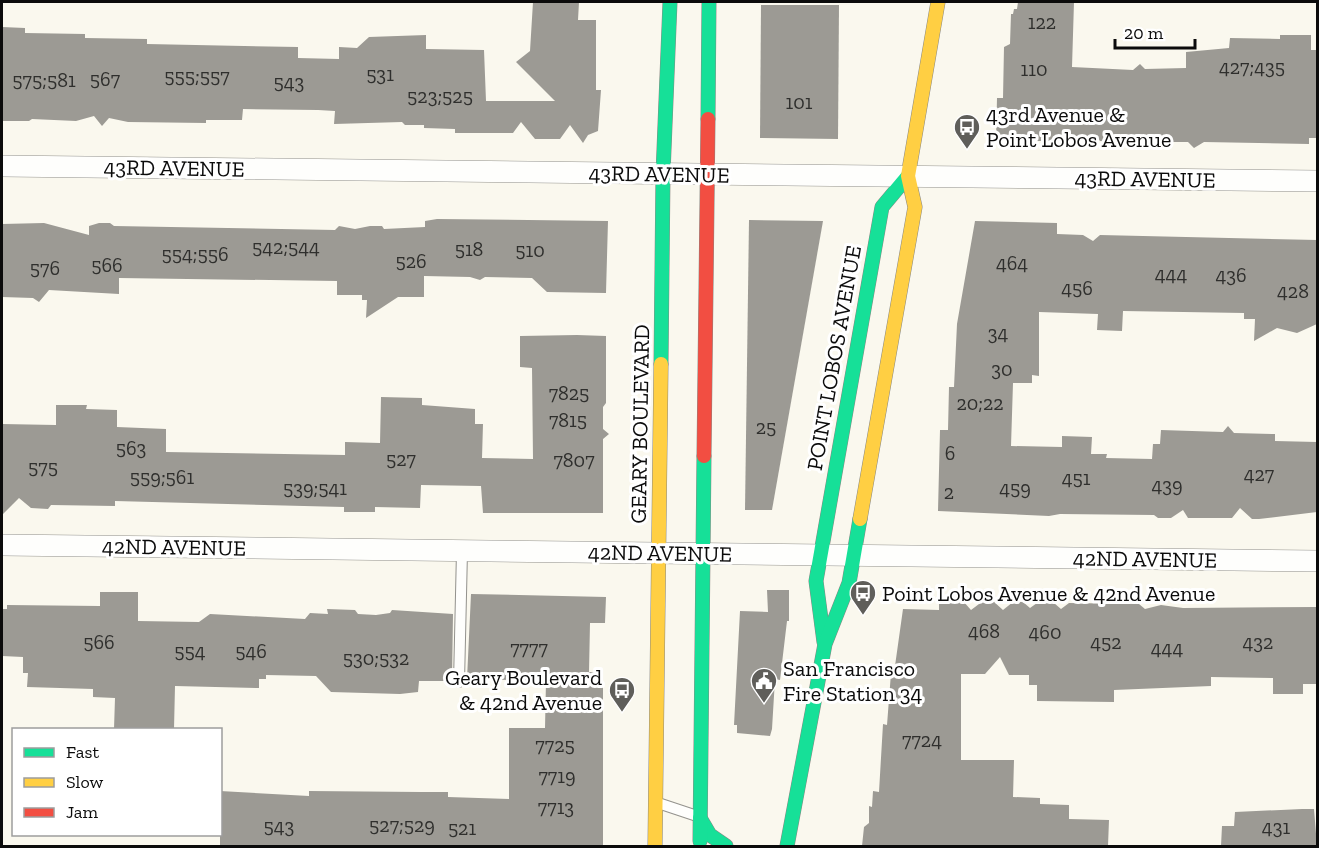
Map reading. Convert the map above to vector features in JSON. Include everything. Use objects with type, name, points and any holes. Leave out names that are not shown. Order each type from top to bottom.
[{"type":"street","name":"GEARY BOULEVARD","points":[[655,846],[663,174],[670,2]]},
{"type":"street","points":[[699,846],[709,174],[709,2]]},
{"type":"street","points":[[787,846],[825,644],[849,583],[915,207],[908,176],[938,2]]},
{"type":"street","name":"43RD AVENUE","points":[[2,166],[1317,181]]},
{"type":"street","name":"POINT LOBOS AVENUE","points":[[820,555],[882,207],[908,176]]},
{"type":"street","name":"42ND AVENUE","points":[[2,545],[1317,561]]},
{"type":"street","points":[[820,555],[816,581],[825,644]]},
{"type":"street","points":[[700,818],[710,835],[726,846]]},
{"type":"street","points":[[769,846],[789,832]]},
{"type":"lane","points":[[459,682],[462,550]]},
{"type":"lane","points":[[656,802],[700,818]]},
{"type":"building","points":[[533,2],[579,2],[578,20],[596,20],[596,90],[601,90],[598,131],[588,135],[583,143],[570,125],[560,139],[535,139],[521,122],[513,133],[455,133],[455,129],[424,128],[424,125],[405,125],[402,122],[334,124],[335,111],[318,110],[243,109],[242,120],[206,120],[206,123],[128,122],[109,118],[102,126],[94,116],[76,121],[32,119],[2,121],[2,27],[25,28],[25,33],[85,34],[85,38],[147,39],[147,44],[298,47],[298,58],[339,59],[339,47],[357,48],[369,37],[426,35],[426,49],[484,50],[486,101],[555,101],[516,62],[530,51]]},
{"type":"building","points":[[1018,2],[1074,2],[1072,67],[1133,70],[1140,64],[1145,69],[1186,68],[1186,52],[1229,48],[1230,38],[1280,39],[1280,35],[1311,35],[1311,50],[1317,50],[1317,138],[1309,138],[1309,144],[1204,142],[1194,148],[1188,142],[1161,142],[1156,135],[1143,142],[1133,142],[1122,136],[1114,142],[1100,141],[1096,136],[1082,141],[996,141],[997,98],[1003,98],[1004,47],[1010,44],[1011,14],[1014,9],[1017,9]]},
{"type":"building","points":[[761,5],[839,5],[838,139],[760,138]]},
{"type":"building","points":[[437,219],[608,221],[606,293],[547,292],[532,278],[485,277],[480,280],[470,277],[424,276],[424,297],[398,297],[366,318],[367,300],[362,300],[362,295],[337,295],[337,281],[119,278],[119,294],[49,290],[39,302],[33,298],[2,297],[2,224],[44,223],[89,235],[89,226],[99,223],[110,223],[114,226],[335,230],[339,226],[355,229],[370,226],[382,226],[384,229],[425,227],[425,221]]},
{"type":"building","points":[[749,220],[823,221],[772,510],[745,510]]},
{"type":"building","points":[[975,221],[1057,223],[1057,234],[1083,235],[1093,241],[1100,235],[1317,240],[1317,324],[1297,333],[1277,328],[1254,341],[1255,319],[1244,319],[1244,313],[1123,311],[1122,331],[1097,330],[1098,314],[1039,312],[1039,376],[1032,375],[1032,383],[1013,383],[1011,446],[1062,447],[1062,436],[1092,437],[1091,454],[1107,454],[1106,458],[1152,459],[1153,444],[1160,444],[1161,430],[1223,432],[1228,426],[1234,433],[1275,434],[1275,441],[1317,442],[1317,512],[1252,519],[1240,508],[1232,518],[1188,518],[1183,510],[1171,518],[1158,518],[1154,515],[1060,514],[1049,516],[938,511],[940,430],[948,430],[949,387],[954,387],[957,324]]},
{"type":"building","points":[[520,336],[606,336],[606,403],[603,407],[603,429],[609,434],[603,439],[603,513],[483,513],[481,486],[421,485],[420,508],[375,507],[375,512],[344,512],[344,507],[115,501],[115,506],[51,505],[48,509],[31,508],[19,498],[2,515],[2,424],[56,425],[56,405],[87,405],[86,409],[117,410],[117,427],[166,429],[166,452],[345,455],[345,442],[380,443],[381,397],[422,398],[422,405],[475,409],[475,424],[483,424],[482,458],[533,459],[532,368],[520,367]]},
{"type":"building","points":[[767,590],[789,590],[789,621],[787,621],[780,680],[775,679],[772,729],[770,736],[737,733],[737,725],[734,725],[740,611],[768,612]]},
{"type":"building","points":[[100,592],[138,592],[138,621],[199,622],[210,614],[305,619],[310,613],[328,614],[327,609],[355,610],[358,614],[376,615],[390,613],[392,610],[453,614],[452,679],[449,681],[419,681],[418,692],[400,694],[331,692],[316,676],[266,675],[266,679],[259,679],[259,688],[175,686],[174,728],[114,728],[115,698],[93,697],[93,689],[27,687],[28,673],[23,673],[23,657],[2,656],[2,609],[7,609],[7,605],[100,606]]},
{"type":"building","points":[[471,594],[606,597],[605,623],[590,623],[589,672],[603,673],[603,846],[220,846],[222,791],[309,796],[309,791],[448,792],[448,797],[509,799],[509,728],[545,728],[546,681],[467,679]]},
{"type":"building","points":[[952,601],[963,601],[971,610],[983,601],[993,601],[1003,610],[1013,602],[1023,602],[1030,608],[1037,603],[1054,603],[1061,609],[1069,603],[1139,604],[1145,609],[1161,605],[1183,608],[1317,607],[1317,684],[1303,684],[1303,694],[1273,694],[1273,678],[1211,677],[1211,686],[1114,690],[1114,702],[1037,701],[1037,685],[1029,685],[1029,675],[1009,675],[1000,657],[985,674],[961,674],[961,760],[1014,760],[1013,797],[1040,798],[1040,804],[1069,805],[1069,819],[1109,820],[1108,846],[862,846],[864,827],[869,823],[869,806],[872,807],[873,791],[879,792],[883,724],[887,725],[891,673],[894,673],[903,609],[939,610],[939,604],[948,604]]},
{"type":"building","points":[[1314,809],[1317,846],[1221,846],[1222,826],[1234,826],[1235,812]]},
{"type":"traffic: fast","points":[[661,364],[663,174],[670,2]]},
{"type":"traffic: fast","points":[[708,119],[709,2]]},
{"type":"traffic: fast","points":[[824,642],[816,581],[882,207],[908,176]]},
{"type":"traffic: fast","points":[[700,841],[704,456]]},
{"type":"traffic: fast","points":[[787,846],[825,644],[849,583],[860,519]]},
{"type":"traffic: fast","points":[[700,818],[710,835],[726,846]]},
{"type":"traffic: slow","points":[[860,519],[915,207],[908,176],[938,2]]},
{"type":"traffic: slow","points":[[655,846],[661,364]]},
{"type":"traffic: jam","points":[[704,456],[708,119]]},
{"type":"place","name":"43rd Avenue & Point Lobos Avenue","points":[[967,150]]},
{"type":"place","name":"Point Lobos Avenue & 42nd Avenue","points":[[863,616]]},
{"type":"place","name":"San Francisco Fire Station 34","points":[[764,704]]},
{"type":"place","name":"Geary Boulevard & 42nd Avenue","points":[[622,713]]}]
